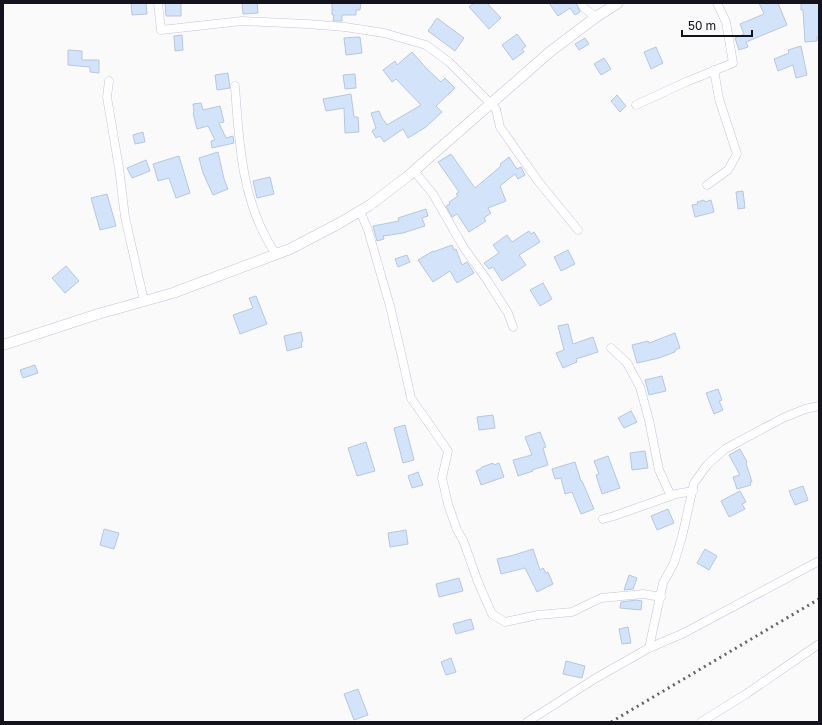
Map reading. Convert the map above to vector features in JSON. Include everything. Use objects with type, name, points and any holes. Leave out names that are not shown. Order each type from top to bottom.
[{"type":"street","points":[[158,3],[161,30],[242,21],[345,26],[384,33],[426,45],[449,62],[496,108],[500,127],[538,181],[578,230]]},
{"type":"street","points":[[581,3],[584,8],[596,17]]},
{"type":"street","points":[[3,345],[98,314],[174,293],[276,254],[308,240],[360,211],[386,193],[414,171],[551,51],[596,17],[618,3]]},
{"type":"street","points":[[636,105],[733,63],[726,22],[717,3]]},
{"type":"street","points":[[707,185],[728,170],[738,154],[719,99],[714,70]]},
{"type":"street","points":[[109,81],[107,97],[119,168],[125,217],[144,302]]},
{"type":"street","points":[[235,86],[242,168],[255,214],[266,240],[276,254]]},
{"type":"street","points":[[414,171],[433,194],[464,248],[508,313],[514,327]]},
{"type":"street","points":[[360,211],[368,230],[390,306],[411,398],[448,451],[442,478],[448,504],[457,530],[463,540],[478,582],[492,614],[505,622],[538,615],[572,612],[601,598],[644,594],[661,598]]},
{"type":"street","points":[[611,348],[627,363],[640,387],[649,420],[659,470],[671,496]]},
{"type":"street","points":[[649,648],[661,598],[663,583],[674,563],[682,537],[694,483],[707,465],[725,449],[783,418],[805,409],[819,406]]},
{"type":"street","points":[[603,519],[671,496],[693,491]]},
{"type":"street","points":[[527,722],[596,678],[649,648],[691,630],[819,561]]},
{"type":"street","points":[[701,722],[746,694],[819,644]]},
{"type":"building","points":[[131,3],[146,3],[147,14],[132,15]]},
{"type":"building","points":[[165,3],[181,3],[181,16],[166,16]]},
{"type":"building","points":[[242,3],[257,3],[258,13],[243,14]]},
{"type":"building","points":[[332,3],[361,3],[360,10],[356,10],[356,15],[342,15],[342,21],[333,21],[334,15],[332,15]]},
{"type":"building","points":[[474,3],[487,3],[501,18],[489,29],[469,7]]},
{"type":"building","points":[[549,3],[576,3],[580,12],[575,15],[570,8],[558,16]]},
{"type":"building","points":[[759,3],[778,3],[787,25],[746,42],[748,47],[739,50],[735,38],[744,34],[740,24],[764,14]]},
{"type":"building","points":[[801,3],[819,3],[819,37],[817,37],[817,41],[805,42],[803,10],[801,10]]},
{"type":"building","points":[[437,18],[464,38],[455,51],[428,31]]},
{"type":"building","points":[[517,34],[526,46],[522,49],[524,52],[513,60],[502,45]]},
{"type":"building","points":[[182,35],[183,50],[175,51],[174,36]]},
{"type":"building","points":[[360,37],[362,53],[346,55],[344,38]]},
{"type":"building","points":[[585,38],[589,44],[579,50],[575,44]]},
{"type":"building","points":[[801,46],[807,75],[796,78],[793,65],[778,71],[774,59],[789,53],[788,50]]},
{"type":"building","points":[[656,47],[663,63],[651,69],[644,52]]},
{"type":"building","points":[[68,50],[82,51],[82,60],[99,60],[99,73],[90,72],[90,67],[68,65]]},
{"type":"building","points":[[412,52],[441,82],[445,78],[455,88],[436,106],[442,112],[426,127],[408,138],[403,129],[384,142],[380,136],[376,138],[372,131],[376,128],[371,113],[379,111],[387,125],[421,105],[396,79],[392,82],[383,70],[395,61],[397,65]]},
{"type":"building","points":[[604,58],[611,69],[601,75],[594,64]]},
{"type":"building","points":[[228,73],[230,88],[217,90],[215,75]]},
{"type":"building","points":[[355,74],[356,88],[345,89],[343,75]]},
{"type":"building","points":[[351,94],[354,117],[358,117],[359,132],[345,133],[344,108],[326,111],[323,99]]},
{"type":"building","points":[[617,95],[626,106],[620,112],[611,101]]},
{"type":"building","points":[[201,103],[203,110],[220,106],[224,122],[219,123],[226,138],[233,136],[234,143],[212,148],[211,141],[215,140],[208,126],[197,129],[193,113],[193,104]]},
{"type":"building","points":[[143,132],[145,142],[135,144],[133,135]]},
{"type":"building","points":[[218,152],[224,179],[228,189],[213,195],[203,173],[199,158]]},
{"type":"building","points":[[451,154],[475,188],[501,166],[500,164],[509,157],[517,169],[521,167],[525,175],[518,179],[515,174],[500,186],[506,201],[488,208],[491,213],[484,218],[486,221],[469,232],[457,214],[452,217],[446,206],[458,196],[456,194],[459,192],[438,162]]},
{"type":"building","points":[[179,156],[190,193],[176,198],[169,178],[158,181],[153,164]]},
{"type":"building","points":[[146,160],[150,171],[132,178],[127,168]]},
{"type":"building","points":[[270,177],[274,194],[257,198],[253,181]]},
{"type":"building","points":[[743,191],[745,208],[738,209],[736,192]]},
{"type":"building","points":[[107,194],[116,226],[100,230],[91,198]]},
{"type":"building","points":[[704,200],[705,202],[711,200],[714,212],[695,217],[692,205],[698,204],[697,202]]},
{"type":"building","points":[[426,209],[428,216],[422,218],[425,226],[403,233],[383,236],[384,239],[377,241],[373,226],[399,221],[398,218]]},
{"type":"building","points":[[529,231],[531,234],[534,232],[540,242],[519,255],[526,265],[502,281],[493,267],[489,269],[484,263],[499,253],[493,245],[507,235],[512,242]]},
{"type":"building","points":[[452,245],[454,250],[456,249],[462,265],[467,262],[474,273],[457,283],[450,271],[433,282],[418,260],[433,251]]},
{"type":"building","points":[[568,250],[575,264],[561,271],[554,257]]},
{"type":"building","points":[[407,255],[410,262],[398,267],[395,259]]},
{"type":"building","points":[[66,266],[79,281],[65,293],[52,278]]},
{"type":"building","points":[[543,283],[552,299],[540,306],[530,290]]},
{"type":"building","points":[[256,296],[267,324],[240,334],[233,315],[253,308],[249,298]]},
{"type":"building","points":[[568,324],[573,344],[593,337],[598,352],[576,359],[577,362],[563,368],[556,353],[564,350],[558,326]]},
{"type":"building","points":[[301,332],[303,341],[301,342],[302,347],[287,351],[284,336]]},
{"type":"building","points":[[675,333],[680,348],[675,350],[675,352],[659,358],[637,363],[632,345],[648,341],[649,343]]},
{"type":"building","points":[[35,365],[38,373],[23,378],[20,370]]},
{"type":"building","points":[[662,376],[666,391],[649,395],[645,380]]},
{"type":"building","points":[[718,389],[722,400],[719,401],[723,410],[714,414],[706,393]]},
{"type":"building","points":[[631,411],[637,422],[624,428],[618,418]]},
{"type":"building","points":[[493,415],[495,428],[479,430],[477,417]]},
{"type":"building","points":[[405,425],[414,460],[403,463],[394,428]]},
{"type":"building","points":[[540,432],[546,447],[543,448],[548,465],[518,476],[513,460],[532,455],[525,437]]},
{"type":"building","points":[[366,442],[375,471],[357,476],[348,448]]},
{"type":"building","points":[[740,449],[747,462],[746,463],[752,482],[750,482],[751,485],[737,489],[733,477],[740,475],[729,455]]},
{"type":"building","points":[[645,451],[648,468],[632,470],[630,453]]},
{"type":"building","points":[[608,456],[620,488],[602,494],[596,475],[599,474],[594,461]]},
{"type":"building","points":[[575,462],[581,481],[594,509],[581,514],[572,492],[565,494],[561,478],[555,479],[552,469]]},
{"type":"building","points":[[493,463],[494,465],[499,463],[504,477],[481,485],[476,471]]},
{"type":"building","points":[[418,472],[423,485],[412,488],[408,476]]},
{"type":"building","points":[[803,486],[808,500],[795,505],[789,491]]},
{"type":"building","points":[[740,491],[746,502],[742,504],[745,509],[729,517],[721,501]]},
{"type":"building","points":[[668,509],[674,523],[657,530],[651,516]]},
{"type":"building","points":[[104,529],[119,533],[114,549],[100,545]]},
{"type":"building","points":[[406,530],[408,544],[390,547],[388,533]]},
{"type":"building","points":[[533,549],[540,570],[543,568],[546,573],[548,572],[553,584],[537,592],[525,568],[501,574],[497,559]]},
{"type":"building","points":[[705,549],[717,556],[709,570],[697,563]]},
{"type":"building","points":[[629,575],[637,578],[633,589],[624,590]]},
{"type":"building","points":[[459,578],[463,591],[439,597],[436,584]]},
{"type":"building","points":[[636,600],[642,601],[641,610],[620,608],[621,602]]},
{"type":"building","points":[[471,619],[474,629],[456,634],[453,624]]},
{"type":"building","points":[[628,627],[631,643],[622,644],[619,629]]},
{"type":"building","points":[[451,658],[456,672],[446,675],[441,662]]},
{"type":"building","points":[[566,661],[585,666],[582,678],[563,674]]},
{"type":"building","points":[[358,689],[368,715],[354,720],[344,694]]},
{"type":"railway","points":[[611,722],[819,599]]}]
